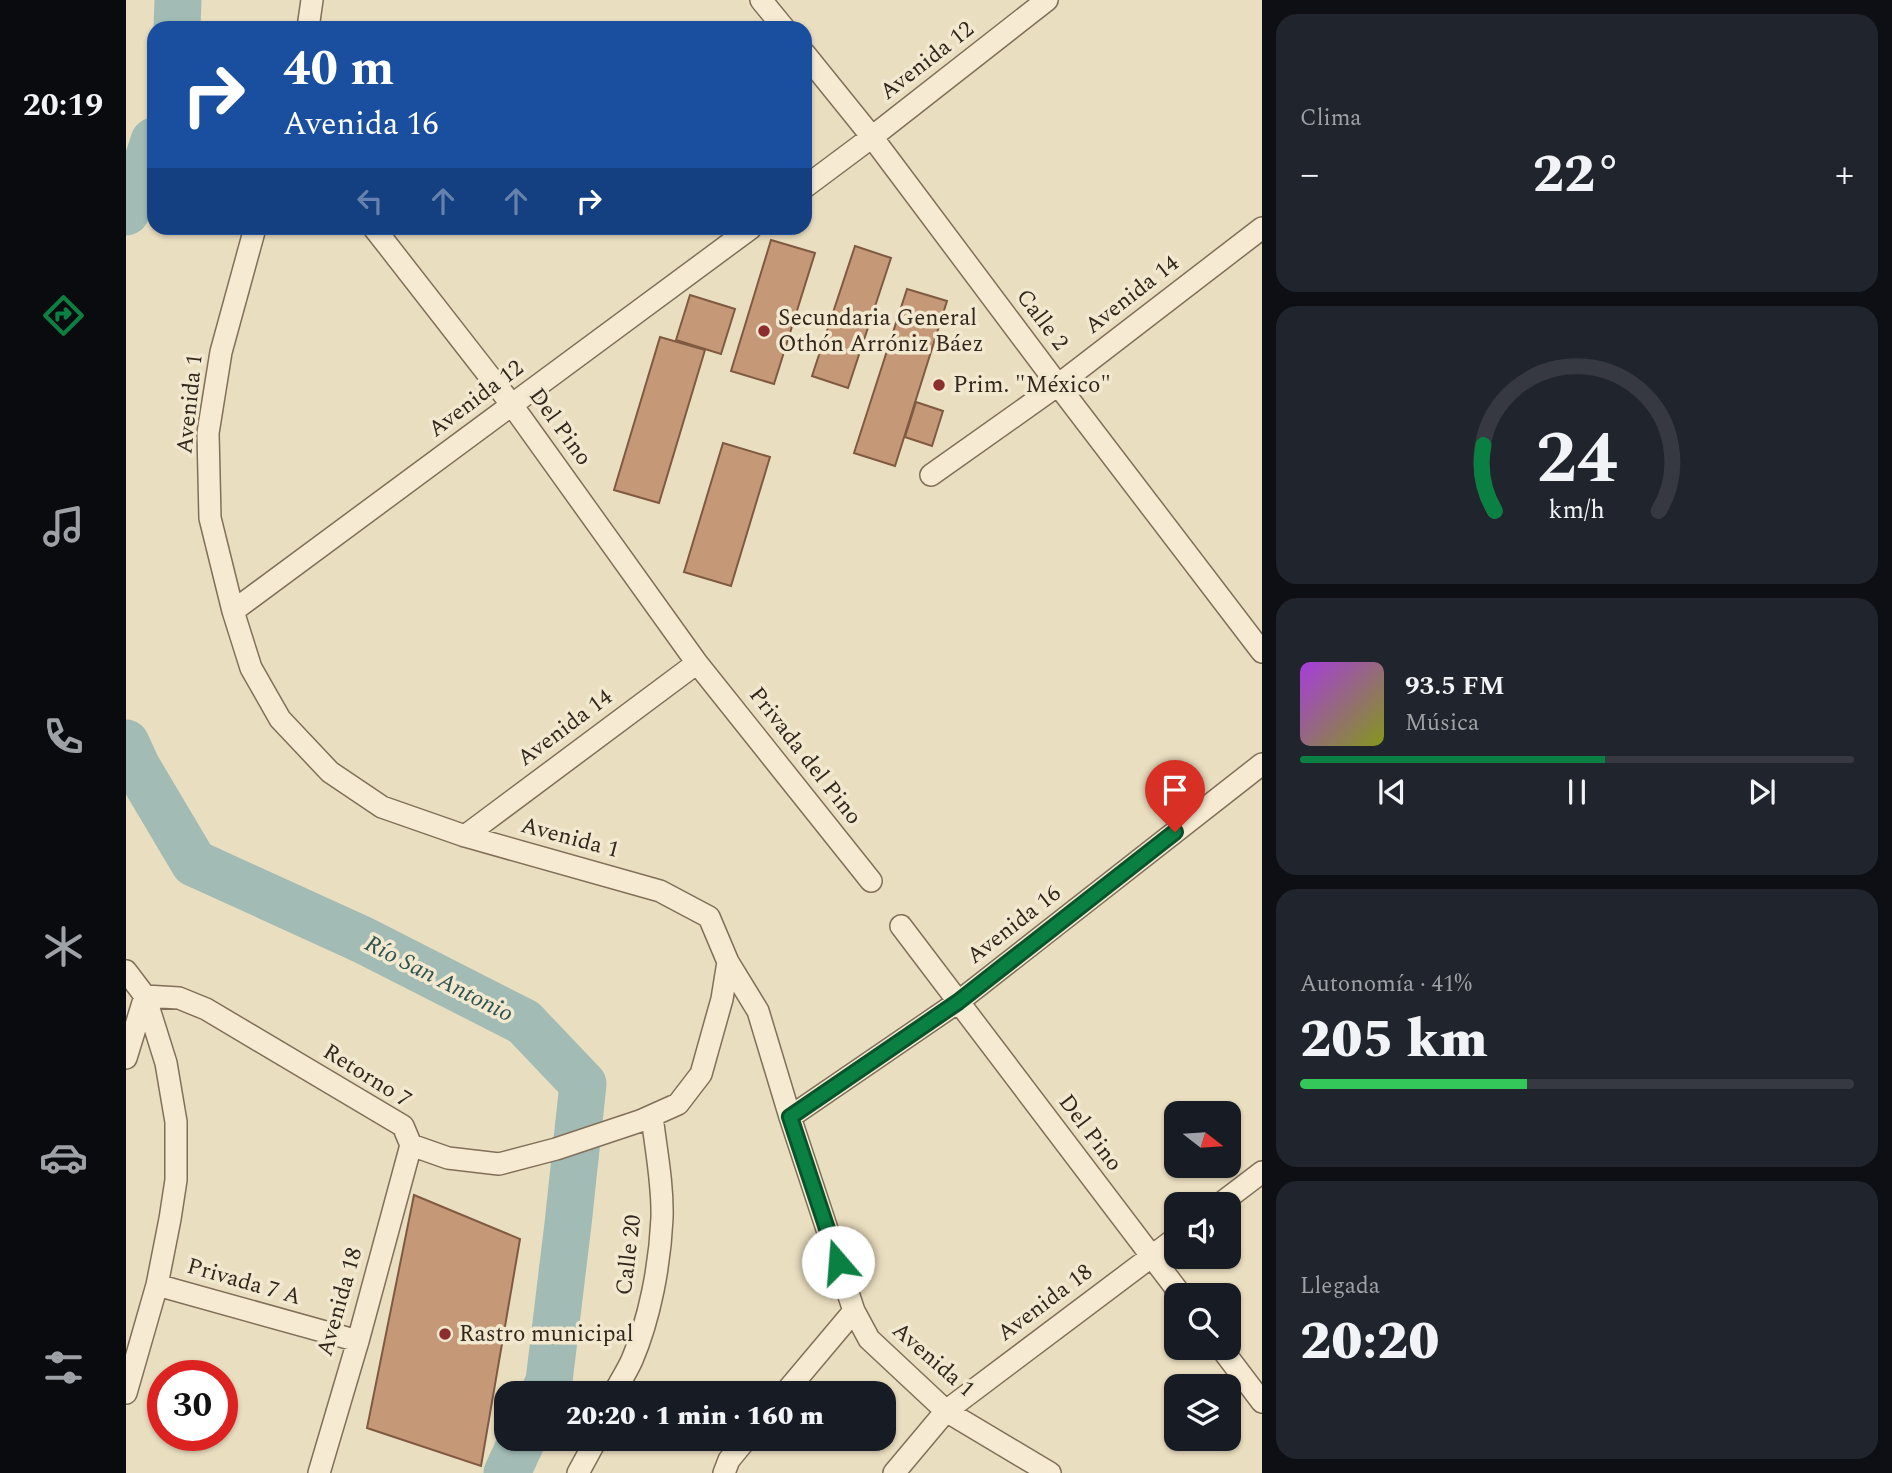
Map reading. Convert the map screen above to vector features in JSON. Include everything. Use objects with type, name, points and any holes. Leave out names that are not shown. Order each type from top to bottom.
[{"type":"street","points":[[309,21],[312,0]]},
{"type":"street","points":[[761,0],[778,21]]},
{"type":"street","name":"Avenida 12","points":[[812,182],[1048,0]]},
{"type":"street","name":"Calle 2","points":[[812,63],[872,137],[1262,652]]},
{"type":"street","name":"Avenida 14","points":[[931,475],[1058,385],[1262,228]]},
{"type":"street","name":"Avenida 1","points":[[253,235],[221,352],[208,433],[210,518],[233,611],[251,668],[281,719],[330,772],[382,807],[465,836],[660,891],[709,917],[728,962],[758,1010],[854,1311],[869,1339],[946,1411],[1050,1473]]},
{"type":"street","name":"Del Pino","points":[[379,235],[512,405],[697,663]]},
{"type":"street","name":"Avenida 12","points":[[233,611],[742,235]]},
{"type":"street","name":"Avenida 14","points":[[465,836],[697,663]]},
{"type":"street","name":"Privada del Pino","points":[[697,663],[871,881]]},
{"type":"street","name":"Avenida 16","points":[[790,1117],[958,1002],[1262,764]]},
{"type":"street","name":"Del Pino","points":[[901,926],[1172,1283]]},
{"type":"street","name":"Retorno 7","points":[[145,996],[179,998],[206,1009],[403,1126],[411,1145],[448,1158],[499,1164],[556,1149],[646,1119],[678,1104],[701,1074],[722,999],[728,962]]},
{"type":"street","points":[[126,971],[145,996],[166,1063],[176,1122],[176,1180],[170,1219],[156,1285],[126,1393]]},
{"type":"street","points":[[126,1058],[145,996]]},
{"type":"street","name":"Calle 20","points":[[621,1381],[632,1360],[648,1312],[662,1218],[660,1189],[646,1119]]},
{"type":"street","name":"Avenida 18","points":[[319,1473],[411,1145]]},
{"type":"street","points":[[1236,1192],[1262,1172]]},
{"type":"street","name":"Avenida 18","points":[[894,1473],[946,1411],[1164,1247]]},
{"type":"street","name":"Privada 7 A","points":[[156,1285],[358,1340]]},
{"type":"street","points":[[795,1381],[854,1311]]},
{"type":"street","points":[[1229,1360],[1262,1402]]},
{"type":"street","points":[[578,1473],[590,1451]]},
{"type":"street","points":[[724,1473],[736,1451]]},
{"type":"building","points":[[771,240],[815,253],[774,384],[731,371]]},
{"type":"building","points":[[855,246],[891,258],[848,388],[812,376]]},
{"type":"building","points":[[907,289],[947,301],[895,466],[854,453]]},
{"type":"building","points":[[690,295],[735,309],[721,354],[676,340]]},
{"type":"building","points":[[660,337],[705,350],[659,503],[614,490]]},
{"type":"building","points":[[916,402],[943,411],[932,446],[905,437]]},
{"type":"building","points":[[723,443],[770,457],[731,586],[684,572]]},
{"type":"building","name":"Rastro municipal","points":[[414,1195],[520,1239],[481,1466],[367,1428]]},
{"type":"waterway","name":"Río San Antonio","points":[[177,21],[178,0]]},
{"type":"waterway","name":"Río San Antonio","points":[[126,212],[138,190],[147,162]]},
{"type":"waterway","name":"Río San Antonio","points":[[126,743],[137,767],[194,863],[363,940],[524,1022],[583,1084],[549,1381]]},
{"type":"waterway","name":"Río San Antonio","points":[[507,1473],[517,1451]]},
{"type":"place","name":"Secundaria General Othón Arróniz Báez","points":[[764,331]]},
{"type":"place","name":"Prim. \"México\"","points":[[939,385]]},
{"type":"place","name":"Rastro municipal","points":[[445,1334]]},
{"type":"route","points":[[838,1262],[790,1117],[958,1002],[1175,832]]}]
